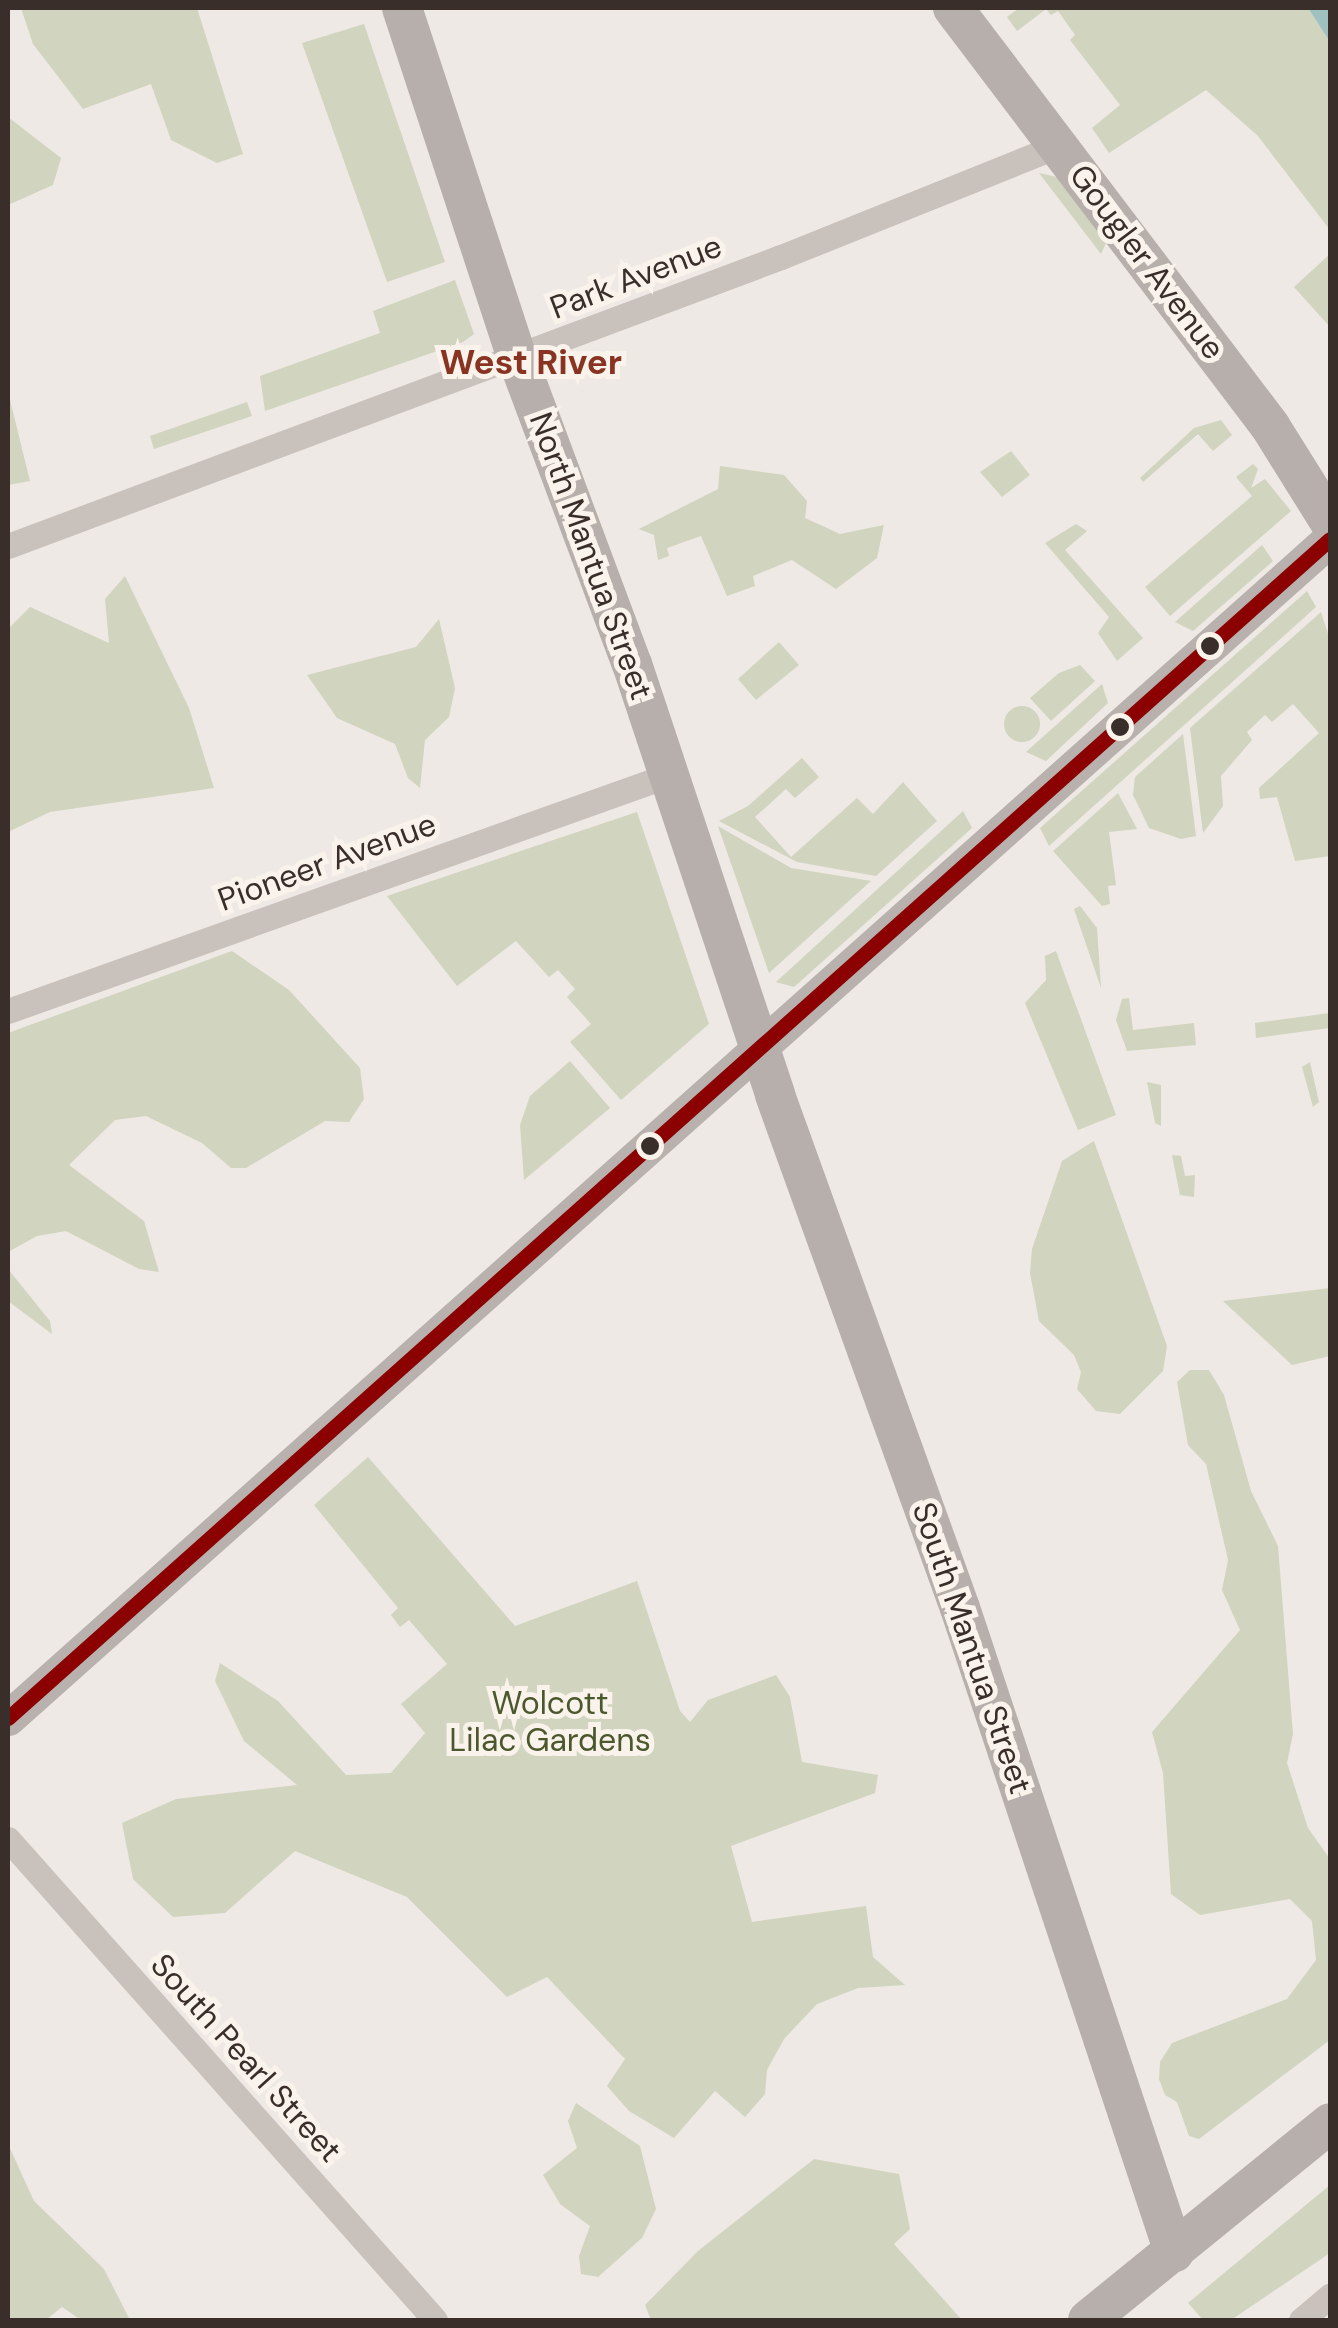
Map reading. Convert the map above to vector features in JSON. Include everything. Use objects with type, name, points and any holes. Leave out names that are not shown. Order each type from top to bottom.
[{"type":"main road","name":"North Mantua Street","points":[[402,8],[517,357],[669,775],[760,1047]]},
{"type":"main road","name":"Gougler Avenue","points":[[953,8],[1270,426],[1330,522]]},
{"type":"main road","points":[[8,1718],[1330,539]]},
{"type":"main road","name":"South Mantua Street","points":[[760,1047],[962,1615],[1174,2252]]},
{"type":"main road","points":[[1088,2320],[1330,2123]]},
{"type":"street","name":"Park Avenue","points":[[8,546],[517,357],[1059,145]]},
{"type":"street","name":"Pioneer Avenue","points":[[8,1011],[669,775]]},
{"type":"street","name":"South Pearl Street","points":[[8,1839],[435,2320]]},
{"type":"street","points":[[1301,2320],[1330,2296]]},
{"type":"green space","points":[[21,8],[197,8],[243,154],[217,163],[171,140],[151,84],[83,109],[33,44]]},
{"type":"green space","points":[[1019,8],[1308,8],[1330,42],[1330,230],[1258,136],[1206,90],[1109,153],[1092,128],[1120,105],[1070,40],[1075,35],[1058,11],[1051,15],[1046,9],[1017,31],[1007,17]]},
{"type":"green space","points":[[364,24],[445,262],[387,282],[302,43]]},
{"type":"green space","points":[[8,117],[61,158],[53,185],[8,205]]},
{"type":"green space","points":[[1039,173],[1057,177],[1107,241],[1101,254]]},
{"type":"green space","points":[[1330,254],[1330,327],[1294,287]]},
{"type":"green space","points":[[455,280],[474,334],[463,342],[265,411],[260,376],[380,333],[373,311]]},
{"type":"green space","points":[[8,392],[30,481],[8,485]]},
{"type":"green space","points":[[247,402],[252,416],[154,449],[150,436]]},
{"type":"green space","points":[[1221,420],[1232,435],[1213,451],[1198,434],[1143,482],[1140,478],[1194,428]]},
{"type":"green space","points":[[1011,451],[1030,475],[1002,497],[980,472]]},
{"type":"green space","points":[[1253,464],[1258,469],[1251,488],[1265,479],[1291,511],[1170,616],[1145,587],[1252,496],[1236,477]]},
{"type":"green space","points":[[720,466],[784,475],[807,501],[805,518],[840,534],[884,525],[877,558],[836,589],[792,560],[753,576],[755,586],[727,596],[701,536],[667,548],[669,556],[658,560],[654,535],[639,529],[718,489]]},
{"type":"green space","points":[[1076,524],[1087,531],[1065,550],[1143,638],[1117,661],[1098,633],[1109,617],[1045,543]]},
{"type":"green space","points":[[1262,545],[1273,561],[1193,631],[1175,622]]},
{"type":"green space","points":[[125,576],[189,708],[214,788],[50,812],[8,832],[8,629],[30,607],[109,643],[105,599]]},
{"type":"green space","points":[[1307,591],[1316,607],[1049,846],[1040,828]]},
{"type":"green space","points":[[1321,612],[1329,637],[1330,856],[1295,861],[1277,797],[1260,799],[1259,788],[1319,733],[1293,704],[1272,722],[1265,715],[1247,732],[1252,740],[1221,776],[1223,806],[1203,833],[1190,728]]},
{"type":"green space","points":[[439,619],[455,688],[449,717],[425,740],[420,788],[408,778],[395,744],[337,718],[307,675],[416,647]]},
{"type":"green space","points":[[779,642],[799,665],[756,700],[738,679]]},
{"type":"green space","points":[[1080,665],[1095,681],[1051,721],[1030,698],[1059,673]]},
{"type":"green space","points":[[1102,684],[1108,703],[1046,761],[1026,752]]},
{"type":"green space","points":[[1022,706],[1035,711],[1040,724],[1035,737],[1022,742],[1009,737],[1004,724],[1009,711]]},
{"type":"green space","points":[[1183,734],[1196,836],[1181,839],[1149,828],[1133,795],[1135,777]]},
{"type":"green space","points":[[802,758],[819,777],[795,798],[786,789],[755,817],[791,857],[857,798],[873,814],[903,782],[937,821],[876,876],[797,862],[719,821],[748,806]]},
{"type":"green space","points":[[1118,793],[1137,829],[1109,832],[1116,885],[1108,886],[1110,904],[1102,906],[1053,851]]},
{"type":"green space","points":[[963,811],[972,828],[794,987],[776,982]]},
{"type":"green space","points":[[637,812],[709,1024],[621,1100],[570,1042],[591,1024],[567,997],[575,989],[558,970],[549,977],[516,941],[457,986],[387,896]]},
{"type":"green space","points":[[718,826],[791,868],[871,881],[769,973]]},
{"type":"green space","points":[[1080,906],[1097,928],[1101,988],[1074,909]]},
{"type":"green space","points":[[232,951],[289,990],[360,1068],[364,1099],[349,1122],[325,1121],[246,1168],[231,1168],[202,1143],[146,1116],[115,1120],[69,1165],[144,1221],[159,1272],[139,1269],[66,1231],[37,1236],[8,1252],[8,1033]]},
{"type":"green space","points":[[1056,951],[1116,1115],[1078,1130],[1025,1003],[1046,980],[1045,956]]},
{"type":"green space","points":[[1129,998],[1133,1030],[1194,1023],[1196,1045],[1127,1051],[1116,1020],[1122,999]]},
{"type":"green space","points":[[1330,1013],[1330,1028],[1256,1038],[1255,1023]]},
{"type":"green space","points":[[570,1061],[610,1108],[524,1180],[520,1125],[530,1096]]},
{"type":"green space","points":[[1310,1062],[1319,1102],[1313,1107],[1302,1067]]},
{"type":"green space","points":[[1147,1082],[1161,1085],[1161,1126],[1155,1123]]},
{"type":"green space","points":[[1094,1141],[1167,1346],[1163,1371],[1120,1414],[1096,1411],[1077,1389],[1081,1372],[1074,1355],[1039,1321],[1030,1273],[1032,1249],[1062,1161]]},
{"type":"green space","points":[[1172,1155],[1181,1156],[1185,1176],[1195,1175],[1194,1197],[1180,1195]]},
{"type":"green space","points":[[8,1269],[50,1321],[52,1334],[8,1301]]},
{"type":"green space","points":[[1330,1288],[1330,1356],[1292,1365],[1223,1301]]},
{"type":"green space","points":[[1190,1370],[1209,1370],[1224,1395],[1251,1491],[1278,1546],[1293,1734],[1287,1763],[1308,1828],[1330,1859],[1330,2040],[1199,2139],[1189,2136],[1177,2102],[1165,2095],[1159,2079],[1160,2062],[1172,2043],[1287,1999],[1316,1960],[1312,1921],[1290,1899],[1200,1915],[1171,1894],[1163,1773],[1152,1732],[1240,1630],[1222,1590],[1228,1560],[1206,1464],[1188,1445],[1177,1382]]},
{"type":"green space","name":"Wolcott Lilac Gardens","points":[[368,1457],[515,1626],[637,1581],[680,1711],[690,1722],[708,1700],[776,1675],[790,1697],[802,1762],[878,1775],[875,1793],[731,1846],[752,1922],[866,1906],[873,1957],[905,1985],[858,1988],[817,2004],[784,2039],[767,2070],[765,2094],[745,2117],[715,2091],[674,2138],[629,2111],[607,2086],[625,2059],[547,1977],[507,1997],[407,1897],[295,1851],[225,1913],[173,1917],[133,1879],[122,1823],[176,1799],[297,1785],[244,1741],[215,1681],[220,1663],[278,1701],[346,1775],[391,1773],[425,1733],[401,1704],[447,1664],[409,1620],[400,1627],[391,1615],[398,1608],[314,1505]]},
{"type":"green space","points":[[576,2103],[640,2146],[656,2209],[642,2238],[598,2277],[581,2274],[579,2256],[590,2226],[560,2204],[543,2175],[577,2148],[568,2121]]},
{"type":"green space","points":[[8,2144],[34,2201],[104,2269],[130,2320],[81,2320],[62,2307],[46,2320],[8,2320]]},
{"type":"green space","points":[[814,2159],[899,2174],[910,2229],[894,2244],[962,2320],[651,2320],[645,2305],[698,2251]]},
{"type":"green space","points":[[1330,2185],[1330,2253],[1231,2320],[1203,2320],[1188,2303]]},
{"type":"water","points":[[1308,8],[1330,8],[1330,42]]},
{"type":"transit line","points":[[8,1718],[1330,539]]},
{"type":"district","name":"West River","points":[[531,362]]}]
